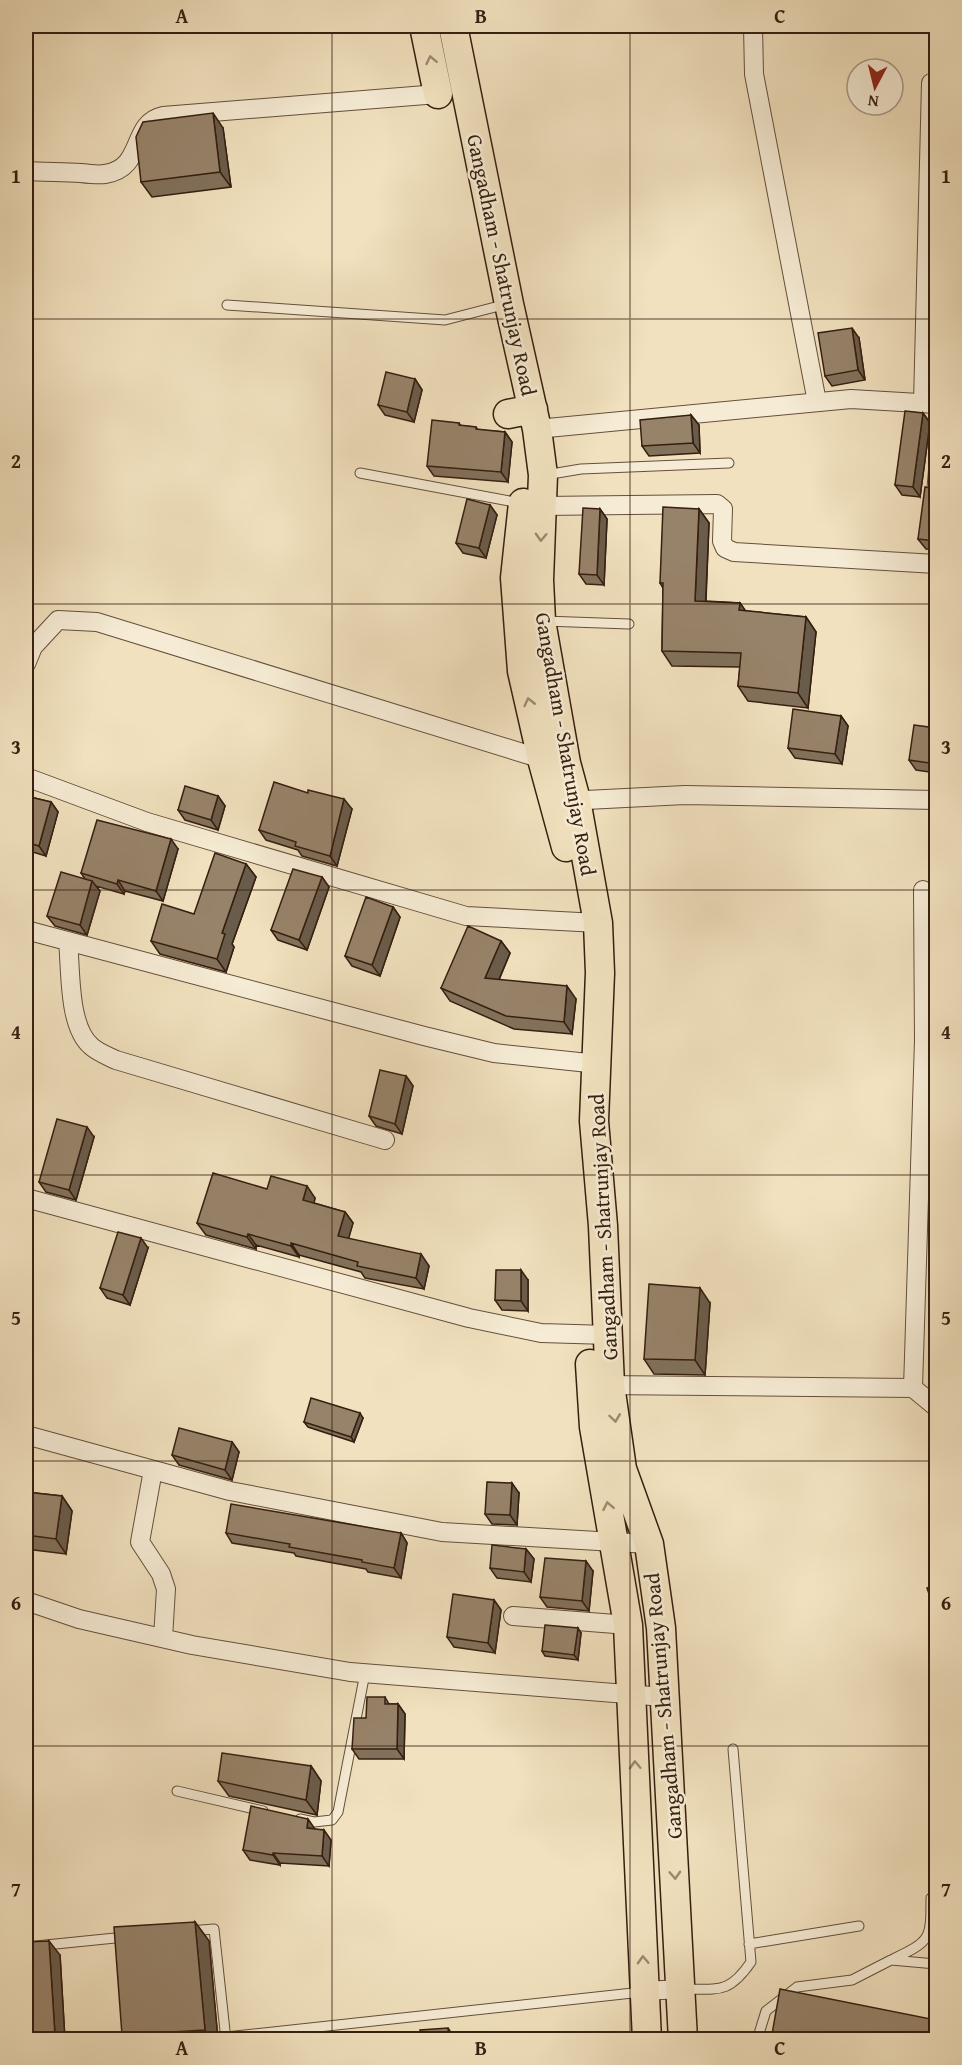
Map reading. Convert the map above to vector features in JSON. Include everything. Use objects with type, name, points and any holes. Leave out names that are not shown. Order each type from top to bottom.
[{"type":"main road","name":"Gangadham - Shatrunjay Road","points":[[424,26],[450,104],[509,304],[526,417],[543,475],[532,505],[515,578],[522,671],[542,759],[566,801]]},
{"type":"main road","name":"Gangadham - Shatrunjay Road","points":[[450,104],[453,26]]},
{"type":"main road","name":"Gangadham - Shatrunjay Road","points":[[532,505],[542,621],[566,763],[566,801],[600,973],[590,1063],[603,1226],[598,1335],[600,1385],[594,1427],[628,1625],[647,2040]]},
{"type":"main road","name":"Gangadham - Shatrunjay Road","points":[[600,1385],[622,1469],[649,1544],[661,1628],[683,2040]]},
{"type":"street","points":[[753,26],[754,74],[817,402]]},
{"type":"street","points":[[526,417],[851,399],[932,406],[931,83]]},
{"type":"street","points":[[26,171],[106,174],[120,168],[134,156],[144,127],[153,118],[163,116],[450,104]]},
{"type":"street","points":[[532,505],[717,504],[723,509],[725,548],[734,552],[936,564]]},
{"type":"street","points":[[26,664],[33,647],[58,620],[97,621],[542,759]]},
{"type":"street","points":[[26,777],[147,822],[466,916],[591,923]]},
{"type":"street","points":[[566,801],[686,795],[936,800]]},
{"type":"street","points":[[913,1388],[928,1165],[922,890]]},
{"type":"street","points":[[26,930],[494,1053],[590,1063]]},
{"type":"street","points":[[68,942],[76,1021],[82,1036],[91,1047],[116,1060],[385,1140]]},
{"type":"street","points":[[26,1198],[469,1318],[541,1333],[598,1335]]},
{"type":"street","points":[[600,1385],[913,1388],[936,1407]]},
{"type":"street","points":[[26,1435],[230,1491],[442,1532],[649,1544]]},
{"type":"street","points":[[153,1470],[140,1542],[161,1574],[166,1589],[163,1638]]},
{"type":"street","points":[[26,1601],[79,1619],[203,1647],[365,1673],[664,1697]]},
{"type":"street","points":[[513,1616],[628,1625]]},
{"type":"street","points":[[644,1991],[681,1989]]},
{"type":"lane","points":[[227,305],[445,320],[509,304]]},
{"type":"lane","points":[[932,488],[936,440]]},
{"type":"lane","points":[[543,475],[581,469],[729,463]]},
{"type":"lane","points":[[360,473],[532,505]]},
{"type":"lane","points":[[542,621],[628,624]]},
{"type":"lane","points":[[291,1817],[314,1822],[332,1820],[338,1812],[365,1673]]},
{"type":"lane","points":[[681,1989],[719,1989],[730,1986],[751,1962],[733,1749]]},
{"type":"lane","points":[[177,1791],[268,1812]]},
{"type":"lane","points":[[757,2040],[766,2010],[798,1987],[852,1980],[918,1947],[931,1930],[931,1898]]},
{"type":"lane","points":[[749,1944],[859,1926]]},
{"type":"lane","points":[[179,1932],[214,1929],[226,2038],[644,1991]]},
{"type":"lane","points":[[26,1947],[132,1936]]},
{"type":"lane","points":[[891,1960],[936,1964]]},
{"type":"building","points":[[213,113],[220,172],[141,182],[136,137],[143,122]]},
{"type":"building","points":[[934,184],[936,184],[936,248],[931,247]]},
{"type":"building","points":[[852,328],[858,370],[825,376],[818,333]]},
{"type":"building","points":[[386,372],[415,379],[407,412],[378,405]]},
{"type":"building","points":[[905,411],[923,413],[913,487],[895,485]]},
{"type":"building","points":[[691,415],[693,443],[642,446],[640,420]]},
{"type":"building","points":[[432,420],[505,432],[501,472],[427,466]]},
{"type":"building","points":[[925,487],[936,489],[936,541],[918,539]]},
{"type":"building","points":[[467,499],[490,505],[479,548],[456,543]]},
{"type":"building","points":[[663,507],[699,509],[695,601],[740,603],[739,610],[806,617],[798,693],[738,686],[741,653],[662,651],[663,583],[660,583]]},
{"type":"building","points":[[583,508],[600,509],[597,575],[579,574]]},
{"type":"building","points":[[793,709],[841,716],[835,754],[788,748]]},
{"type":"building","points":[[914,725],[936,728],[936,764],[909,760]]},
{"type":"building","points":[[274,782],[308,793],[308,790],[344,799],[330,856],[295,846],[296,842],[259,830]]},
{"type":"building","points":[[185,786],[218,796],[211,820],[178,810]]},
{"type":"building","points":[[26,796],[51,802],[39,846],[26,842]]},
{"type":"building","points":[[97,820],[171,839],[156,891],[118,880],[117,884],[81,873]]},
{"type":"building","points":[[215,853],[246,864],[222,933],[225,934],[217,959],[151,941],[162,904],[194,914]]},
{"type":"building","points":[[293,869],[322,877],[299,940],[271,930]]},
{"type":"building","points":[[61,872],[92,881],[80,925],[47,916]]},
{"type":"building","points":[[366,897],[393,907],[372,965],[345,956]]},
{"type":"building","points":[[468,926],[501,941],[485,978],[567,986],[564,1022],[506,1016],[441,988]]},
{"type":"building","points":[[380,1070],[406,1076],[395,1124],[369,1116]]},
{"type":"building","points":[[57,1119],[87,1127],[69,1190],[39,1182]]},
{"type":"building","points":[[213,1173],[267,1189],[271,1176],[307,1186],[303,1200],[345,1212],[338,1236],[421,1254],[416,1278],[357,1266],[358,1262],[291,1243],[291,1246],[248,1234],[247,1237],[197,1223]]},
{"type":"building","points":[[118,1232],[141,1238],[123,1295],[100,1288]]},
{"type":"building","points":[[496,1270],[521,1270],[521,1301],[495,1300]]},
{"type":"building","points":[[649,1284],[700,1288],[695,1360],[644,1359]]},
{"type":"building","points":[[935,1288],[936,1288],[936,1346]]},
{"type":"building","points":[[311,1398],[360,1413],[351,1437],[304,1422]]},
{"type":"building","points":[[179,1428],[232,1442],[225,1470],[172,1455]]},
{"type":"building","points":[[487,1482],[512,1483],[510,1515],[485,1514]]},
{"type":"building","points":[[26,1492],[62,1496],[56,1539],[26,1535]]},
{"type":"building","points":[[231,1504],[401,1533],[394,1568],[289,1547],[290,1544],[226,1533]]},
{"type":"building","points":[[492,1545],[526,1549],[524,1572],[490,1568]]},
{"type":"building","points":[[545,1558],[586,1561],[582,1601],[540,1597]]},
{"type":"building","points":[[936,1585],[936,1614],[927,1588]]},
{"type":"building","points":[[453,1594],[494,1600],[488,1643],[447,1637]]},
{"type":"building","points":[[545,1625],[578,1628],[574,1655],[542,1651]]},
{"type":"building","points":[[367,1697],[385,1697],[385,1704],[398,1704],[397,1749],[352,1749],[354,1718],[366,1718]]},
{"type":"building","points":[[222,1753],[311,1766],[306,1800],[218,1781]]},
{"type":"building","points":[[251,1806],[308,1819],[307,1828],[324,1830],[322,1856],[273,1853],[273,1855],[243,1850]]},
{"type":"building","points":[[195,1922],[205,2030],[122,2035],[114,1927]]},
{"type":"building","points":[[49,1941],[55,2035],[26,2037],[26,1942]]},
{"type":"building","points":[[780,1989],[936,2020],[936,2040],[771,2040]]},
{"type":"building","points":[[448,2028],[449,2040],[337,2040],[420,2038],[420,2030]]},
{"type":"building","points":[[605,2035],[606,2040],[556,2040]]}]
